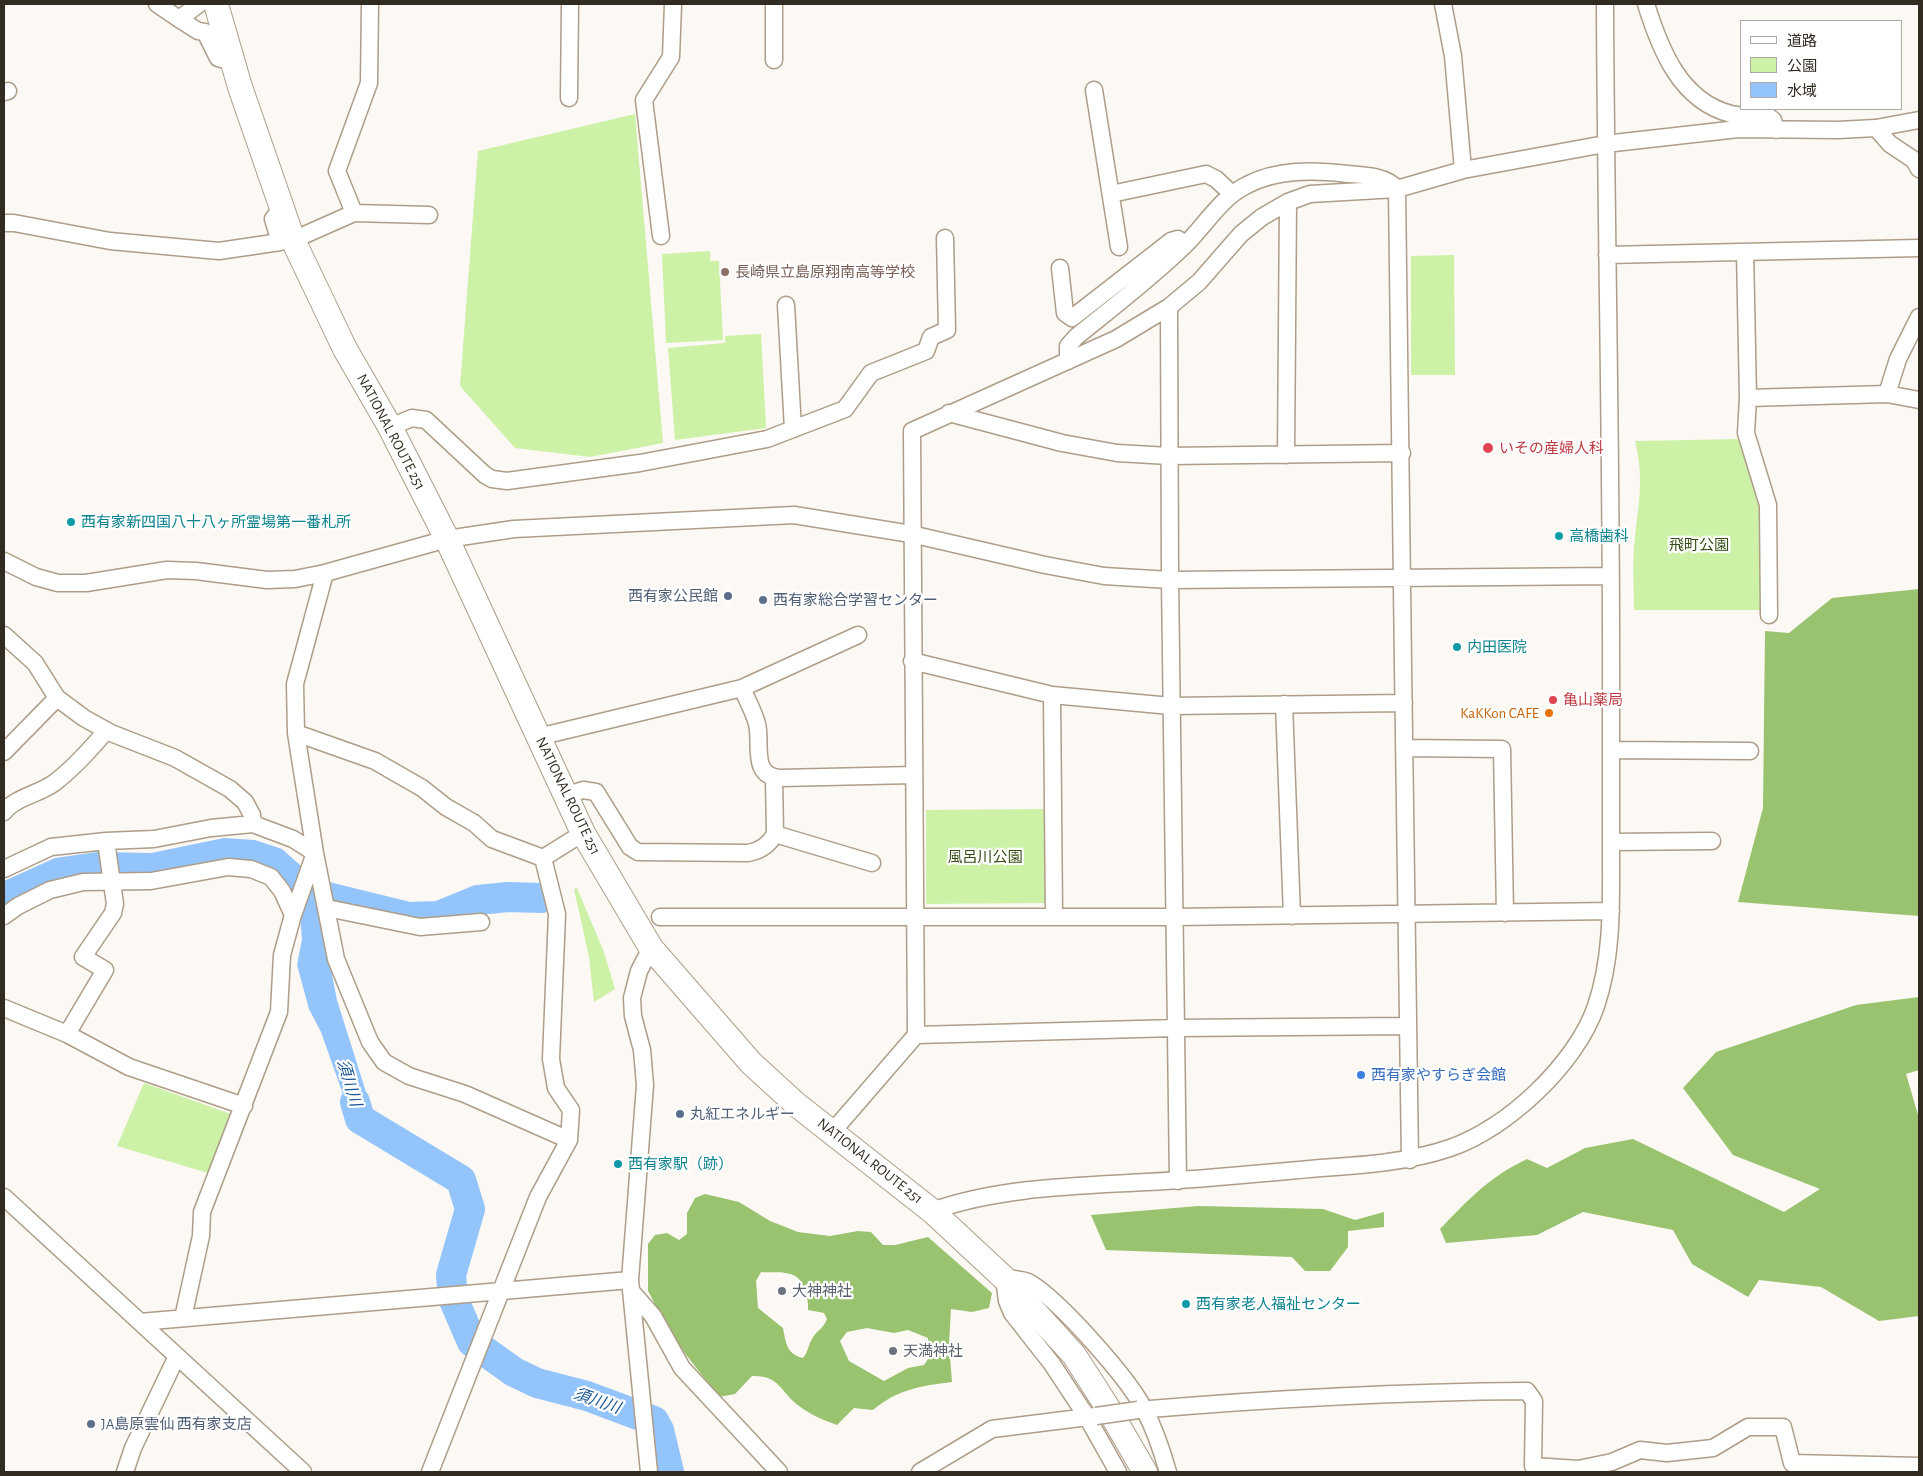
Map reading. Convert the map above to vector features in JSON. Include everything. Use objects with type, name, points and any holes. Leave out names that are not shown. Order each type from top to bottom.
[{"type":"highway","name":"NATIONAL ROUTE 251","points":[[216,4],[233,62],[293,240],[345,349],[390,427],[447,539],[583,833],[651,948],[750,1063],[797,1105],[833,1131],[932,1211],[1004,1278],[1074,1355],[1108,1408],[1145,1472]]},
{"type":"street","points":[[157,4],[198,31],[205,32],[218,58],[233,62]]},
{"type":"street","points":[[179,19],[199,4]]},
{"type":"street","points":[[354,213],[337,171],[369,83],[370,4]]},
{"type":"street","points":[[569,98],[570,4]]},
{"type":"street","points":[[661,236],[644,100],[670,57],[673,4]]},
{"type":"street","points":[[774,4],[774,60]]},
{"type":"street","points":[[1443,4],[1453,56],[1462,170]]},
{"type":"street","points":[[932,1211],[962,1200],[1054,1188],[1178,1181],[1410,1160],[1454,1147],[1493,1127],[1538,1093],[1573,1049],[1594,1012],[1606,972],[1611,912],[1611,576],[1604,4]]},
{"type":"street","points":[[1646,4],[1656,36],[1671,68],[1690,90],[1710,105],[1730,114],[1770,117],[1776,130]]},
{"type":"street","points":[[1094,90],[1119,247]]},
{"type":"street","points":[[833,1131],[916,1035],[911,534],[912,430],[1116,339],[1169,307],[1199,282],[1240,234],[1262,217],[1288,202],[1327,192],[1397,190],[1462,170],[1605,144],[1738,129],[1838,130],[1876,128],[1919,120]]},
{"type":"street","points":[[1876,128],[1890,144],[1914,160],[1919,169]]},
{"type":"street","points":[[1068,361],[1068,346],[1076,337],[1143,284],[1185,245],[1231,193],[1248,184],[1272,176],[1299,172],[1362,175],[1393,184],[1397,190],[1404,576],[1405,915],[1410,1160]]},
{"type":"street","points":[[1111,194],[1206,174],[1216,178],[1231,193]]},
{"type":"street","points":[[1286,455],[1288,202]]},
{"type":"street","points":[[4,223],[14,223],[110,241],[219,251],[280,242],[273,219],[282,208]]},
{"type":"street","points":[[293,240],[354,213],[429,216]]},
{"type":"street","points":[[390,427],[412,418],[426,420],[485,474],[492,479],[507,481],[640,463],[767,439],[845,409],[871,373],[926,351],[931,337],[947,330],[945,238]]},
{"type":"street","points":[[1060,268],[1065,313],[1066,316],[1072,318],[1171,241],[1178,239],[1185,245]]},
{"type":"street","points":[[1607,255],[1919,248]]},
{"type":"street","points":[[1744,252],[1748,398],[1746,433],[1768,504],[1769,615]]},
{"type":"street","points":[[786,305],[793,429]]},
{"type":"street","points":[[1169,307],[1171,706],[1178,1181]]},
{"type":"street","points":[[1887,394],[1898,359],[1919,318]]},
{"type":"street","points":[[1748,398],[1887,394],[1919,400]]},
{"type":"street","points":[[949,413],[1062,443],[1117,453],[1169,456],[1402,453]]},
{"type":"street","points":[[4,561],[36,577],[58,583],[86,583],[167,570],[196,570],[267,580],[295,579],[326,573],[447,539],[514,529],[794,515],[911,534],[1055,567],[1104,576],[1170,580],[1404,576],[1611,576]]},
{"type":"street","points":[[326,573],[295,684],[296,733],[313,860],[325,900],[336,959],[370,1042],[384,1062],[409,1076],[465,1094],[569,1140]]},
{"type":"street","points":[[4,635],[35,663],[57,698],[84,718],[106,730],[175,758],[230,789],[245,802],[252,814],[253,824]]},
{"type":"street","points":[[538,737],[742,688],[858,635]]},
{"type":"street","points":[[912,660],[1052,695],[1171,706],[1404,703]]},
{"type":"street","points":[[742,688],[757,724],[760,765],[763,771],[774,778],[914,775]]},
{"type":"street","points":[[1052,695],[1054,916]]},
{"type":"street","points":[[4,752],[57,698]]},
{"type":"street","points":[[1284,704],[1292,916]]},
{"type":"street","points":[[6,805],[28,798],[53,784],[84,757],[106,730]]},
{"type":"street","points":[[296,733],[375,761],[422,788],[446,807],[474,823],[492,839],[543,858]]},
{"type":"street","points":[[1404,748],[1502,749],[1505,913]]},
{"type":"street","points":[[1611,750],[1750,751]]},
{"type":"street","points":[[566,796],[583,790],[596,792],[630,847],[638,852],[748,853],[760,850],[771,841],[774,834],[774,778]]},
{"type":"street","points":[[4,869],[51,848],[154,839],[211,828],[253,824],[293,839],[313,860]]},
{"type":"street","points":[[543,858],[583,833]]},
{"type":"street","points":[[774,834],[872,863]]},
{"type":"street","points":[[1611,842],[1712,841]]},
{"type":"street","points":[[68,1034],[105,970],[83,957],[113,913],[116,904],[107,844]]},
{"type":"street","points":[[430,1472],[538,1197],[569,1140],[571,1110],[556,1088],[551,1060],[557,914],[543,858]]},
{"type":"street","points":[[183,1318],[201,1236],[202,1212],[279,1012],[282,955],[294,912],[313,860]]},
{"type":"street","points":[[4,916],[18,906],[50,890],[83,882],[112,879],[151,881],[228,867],[251,869],[271,877],[282,891],[294,912]]},
{"type":"street","points":[[325,900],[420,927],[481,922]]},
{"type":"street","points":[[660,917],[1174,917],[1611,912]]},
{"type":"street","points":[[649,1472],[630,1285],[645,1085],[642,1050],[633,1016],[632,998],[639,971],[651,948]]},
{"type":"street","points":[[4,1008],[68,1034],[129,1067],[244,1106]]},
{"type":"street","points":[[916,1035],[1176,1028],[1407,1026]]},
{"type":"street","points":[[4,1197],[303,1472]]},
{"type":"street","points":[[1118,1472],[1091,1417],[1012,1313],[1007,1301],[1004,1278],[1028,1282],[1045,1294],[1112,1364],[1141,1410],[1163,1453],[1168,1472]]},
{"type":"street","points":[[140,1322],[501,1291],[630,1285]]},
{"type":"street","points":[[630,1285],[653,1316],[682,1368],[779,1472]]},
{"type":"street","points":[[125,1472],[133,1448],[177,1356]]},
{"type":"street","points":[[920,1472],[992,1429],[1141,1410],[1221,1403],[1431,1392],[1527,1390],[1534,1401],[1533,1466],[1578,1469],[1612,1462],[1640,1450],[1667,1453],[1713,1448],[1748,1427],[1783,1427],[1792,1463],[1919,1466]]},
{"type":"green space","points":[[635,114],[663,443],[590,457],[515,448],[460,386],[478,151]]},
{"type":"green space","points":[[710,251],[710,261],[719,261],[723,340],[666,343],[662,254]]},
{"type":"green space","points":[[1454,255],[1455,375],[1411,375],[1411,256]]},
{"type":"green space","points":[[761,334],[766,428],[675,440],[668,348],[725,343],[725,336]]},
{"type":"green space","name":"飛町公園","points":[[1742,439],[1764,505],[1764,610],[1634,610],[1634,555],[1640,478],[1635,441]]},
{"type":"green space","points":[[1919,589],[1919,916],[1738,902],[1763,808],[1765,631],[1789,633],[1832,598]]},
{"type":"green space","name":"風呂川公園","points":[[1044,809],[1045,903],[926,904],[926,810]]},
{"type":"green space","points":[[577,888],[604,952],[615,989],[594,1002],[589,957],[574,889]]},
{"type":"green space","points":[[1919,997],[1919,1070],[1906,1074],[1919,1118],[1919,1316],[1879,1321],[1821,1287],[1759,1280],[1748,1297],[1692,1264],[1673,1230],[1583,1212],[1537,1235],[1446,1243],[1440,1229],[1460,1208],[1501,1173],[1527,1159],[1547,1168],[1585,1148],[1633,1139],[1784,1212],[1820,1189],[1733,1155],[1683,1088],[1716,1052],[1856,1005]]},
{"type":"green space","points":[[144,1083],[231,1114],[208,1173],[117,1146]]},
{"type":"green space","points":[[705,1194],[739,1202],[770,1221],[798,1232],[830,1236],[858,1231],[871,1232],[883,1245],[895,1245],[928,1237],[992,1293],[989,1308],[972,1312],[951,1309],[949,1344],[952,1382],[920,1387],[901,1393],[873,1410],[854,1408],[837,1425],[817,1417],[804,1409],[793,1401],[774,1381],[761,1376],[752,1376],[735,1394],[719,1397],[673,1338],[648,1291],[648,1244],[655,1235],[667,1233],[679,1240],[687,1234],[687,1213],[695,1198]],"holes":[[[761,1272],[785,1273],[797,1277],[805,1290],[808,1310],[824,1313],[827,1319],[814,1336],[803,1358],[790,1351],[783,1328],[758,1308],[756,1281]],[[867,1328],[894,1333],[908,1330],[928,1338],[928,1359],[924,1365],[908,1368],[884,1381],[849,1361],[840,1341],[847,1332]]]},
{"type":"green space","points":[[1198,1206],[1323,1209],[1355,1220],[1384,1212],[1384,1227],[1348,1231],[1348,1247],[1330,1271],[1305,1271],[1292,1257],[1106,1250],[1091,1215]]},
{"type":"water","points":[[224,838],[255,840],[282,849],[301,866],[314,883],[337,1000],[370,1105],[385,1142],[352,1120],[321,1032],[309,1009],[297,965],[302,939],[300,917],[274,873],[151,877],[99,875],[4,910],[4,881],[55,858],[97,852],[151,853]]},
{"type":"waterway","points":[[303,891],[409,917],[439,916],[478,900],[508,897],[541,898]]},
{"type":"waterway","name":"須川川","points":[[355,1102],[360,1119],[461,1180],[470,1209],[451,1275],[453,1298],[472,1342],[514,1372],[537,1383],[587,1396],[654,1421],[659,1430],[669,1472]]},
{"type":"place","name":"長崎県立島原翔南高等学校","points":[[725,272]]},
{"type":"place","name":"いその産婦人科","points":[[1488,448]]},
{"type":"place","name":"西有家新四国八十八ヶ所霊場第一番札所","points":[[71,522]]},
{"type":"place","name":"高橋歯科","points":[[1559,536]]},
{"type":"place","name":"西有家公民館","points":[[728,596]]},
{"type":"place","name":"西有家総合学習センター","points":[[763,600]]},
{"type":"place","name":"内田医院","points":[[1457,647]]},
{"type":"place","name":"亀山薬局","points":[[1553,700]]},
{"type":"place","name":"KaKKon CAFE","points":[[1549,713]]},
{"type":"place","name":"西有家やすらぎ会館","points":[[1361,1075]]},
{"type":"place","name":"丸紅エネルギー","points":[[680,1114]]},
{"type":"place","name":"西有家駅（跡）","points":[[618,1164]]},
{"type":"place","name":"大神神社","points":[[782,1291]]},
{"type":"place","name":"西有家老人福祉センター","points":[[1186,1304]]},
{"type":"place","name":"天満神社","points":[[893,1351]]},
{"type":"place","name":"JA島原雲仙 西有家支店","points":[[91,1424]]}]
